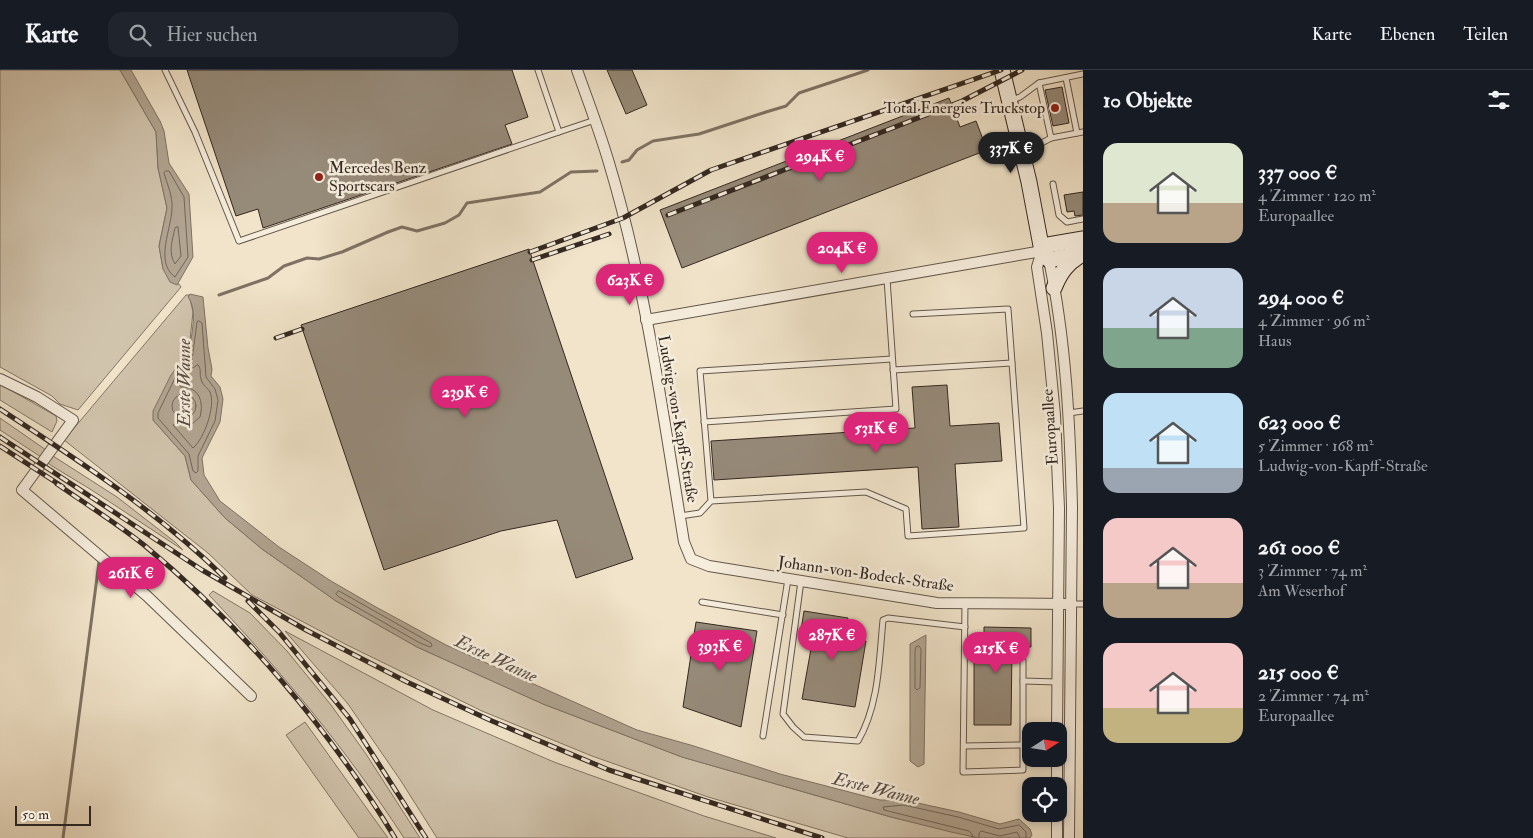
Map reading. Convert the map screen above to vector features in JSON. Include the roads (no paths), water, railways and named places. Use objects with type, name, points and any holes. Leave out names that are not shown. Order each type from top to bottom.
[{"type":"street","name":"Ludwig-von-Kapff-Straße","points":[[577,70],[595,120],[618,196],[646,320],[684,542]]},
{"type":"street","name":"Europaallee","points":[[1002,70],[1054,288],[1068,413],[1072,507],[1070,838]]},
{"type":"street","points":[[1046,256],[1048,244],[1083,239]]},
{"type":"street","points":[[646,320],[887,279],[1046,256],[1083,253]]},
{"type":"street","points":[[1054,288],[1059,276],[1070,262],[1083,253]]},
{"type":"street","name":"Europaallee","points":[[1046,256],[1037,268],[1047,333],[1055,415],[1058,489],[1057,722]]},
{"type":"street","points":[[0,379],[37,397],[73,420],[22,490],[147,596],[251,696]]},
{"type":"street","name":"Johann-von-Bodeck-Straße","points":[[684,542],[692,559],[700,563],[911,600],[937,603],[1058,604]]},
{"type":"street","points":[[1058,604],[1071,604]]},
{"type":"street","points":[[1057,822],[1057,838]]},
{"type":"lane","points":[[165,70],[195,132],[239,241],[595,120]]},
{"type":"lane","points":[[538,70],[559,132]]},
{"type":"lane","points":[[1009,101],[1020,97],[1039,83],[1083,74]]},
{"type":"lane","points":[[1022,153],[1051,138],[1080,132],[1075,125],[1066,78]]},
{"type":"lane","points":[[1039,83],[1051,138]]},
{"type":"lane","points":[[1075,125],[1083,122]]},
{"type":"lane","points":[[1053,184],[1059,215],[1067,222],[1083,219]]},
{"type":"lane","points":[[704,422],[896,409],[887,279]]},
{"type":"lane","points":[[680,516],[700,513],[711,502],[866,492],[906,509],[908,536],[1024,528],[1008,309],[913,314]]},
{"type":"lane","points":[[711,502],[700,371],[892,359]]},
{"type":"lane","points":[[893,370],[1012,364]]},
{"type":"lane","points":[[1068,413],[1083,411]]},
{"type":"lane","points":[[763,736],[789,578]]},
{"type":"lane","points":[[801,581],[784,714],[793,727],[804,737],[858,741],[866,727],[875,698],[883,620],[888,618],[965,627]]},
{"type":"lane","points":[[702,602],[783,615]]},
{"type":"lane","points":[[965,603],[964,746],[962,772],[1023,770],[1023,768]]},
{"type":"lane","points":[[1071,604],[1083,604]]},
{"type":"lane","points":[[1023,661],[1023,722]]},
{"type":"lane","points":[[1023,681],[1057,682]]},
{"type":"lane","points":[[964,746],[1022,745]]},
{"type":"water","points":[[120,70],[131,70],[160,121],[164,131],[169,163],[189,194],[193,257],[177,285],[170,282],[163,269],[159,246],[167,208],[158,168],[156,132]]},
{"type":"water","name":"Erste Wanne","points":[[190,294],[203,297],[212,369],[211,376],[220,387],[223,399],[220,422],[202,458],[204,475],[220,501],[279,547],[331,581],[446,645],[637,730],[780,774],[880,800],[904,800],[959,812],[1000,824],[1019,819],[1030,829],[1032,835],[1030,838],[979,838],[951,832],[891,817],[682,757],[543,704],[417,647],[336,601],[262,549],[225,518],[191,480],[185,456],[153,420],[153,411],[171,375],[180,363],[188,358],[193,310],[188,297]]},
{"type":"water","points":[[926,635],[924,764],[918,767],[910,761],[910,644]]},
{"type":"waterway","points":[[622,162],[629,160],[637,150],[653,141],[699,134],[786,106],[799,93],[868,70]]},
{"type":"waterway","points":[[219,295],[268,278],[284,266],[307,258],[319,259],[342,252],[402,227],[417,231],[445,223],[459,215],[467,203],[540,192],[571,172],[597,171]]},
{"type":"waterway","points":[[63,838],[99,562]]},
{"type":"railway","points":[[530,252],[623,218],[711,170],[1001,70]]},
{"type":"railway","points":[[668,215],[962,101],[1022,70]]},
{"type":"railway","points":[[532,260],[609,234]]},
{"type":"railway","points":[[276,338],[302,329]]},
{"type":"railway","points":[[0,409],[88,467],[145,509],[173,531],[225,578]]},
{"type":"railway","points":[[0,437],[202,570],[306,630],[407,682],[492,721],[609,770],[822,838]]},
{"type":"railway","points":[[0,446],[63,487]]},
{"type":"railway","points":[[57,484],[144,545],[216,610],[250,645],[282,681],[342,757],[395,838]]},
{"type":"railway","points":[[248,601],[279,632],[350,719],[426,838]]},
{"type":"place","name":"Total Energies Truckstop","points":[[1055,108]]},
{"type":"place","name":"Mercedes Benz Sportscars","points":[[319,177]]}]
